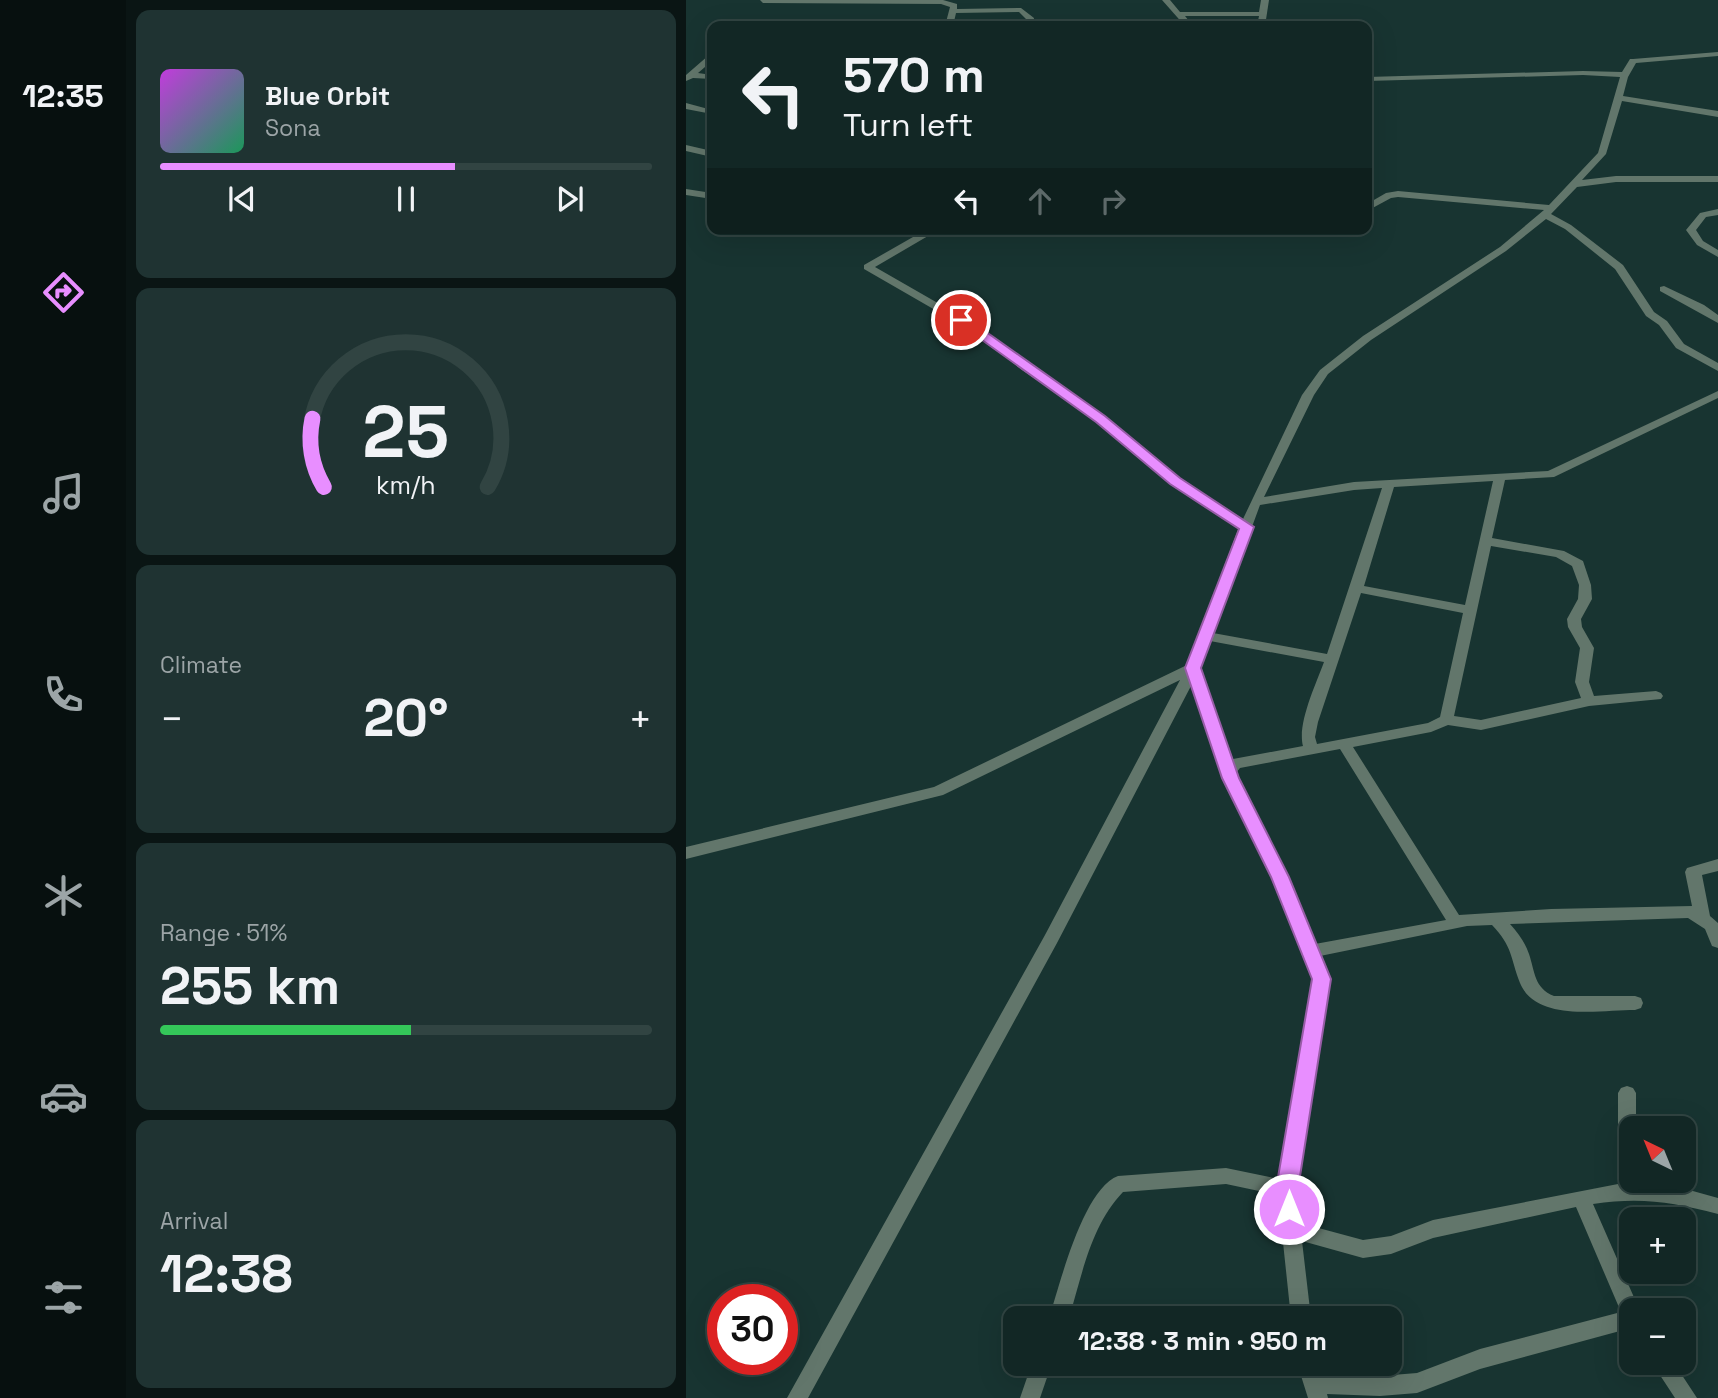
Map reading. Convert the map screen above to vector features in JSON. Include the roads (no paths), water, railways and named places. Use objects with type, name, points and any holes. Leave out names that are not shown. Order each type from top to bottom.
[{"type":"street","points":[[1166,0],[1185,21]]},
{"type":"street","points":[[1261,21],[1265,0]]},
{"type":"street","points":[[761,3],[942,2],[952,4],[955,11],[951,21]]},
{"type":"street","points":[[955,11],[1021,10],[1030,18],[1030,21]]},
{"type":"street","points":[[1179,14],[1262,14]]},
{"type":"street","points":[[797,1398],[1051,939],[1193,668],[1255,502],[1308,395],[1324,373],[1367,338],[1503,249],[1548,211],[1580,179],[1607,142],[1629,65],[1642,59],[1713,57]]},
{"type":"street","points":[[689,77],[707,61]]},
{"type":"street","points":[[1372,79],[1583,73],[1627,75]]},
{"type":"street","points":[[689,77],[707,77]]},
{"type":"street","points":[[1620,98],[1718,114]]},
{"type":"street","points":[[686,106],[707,112]]},
{"type":"street","points":[[686,148],[707,152]]},
{"type":"street","points":[[1580,179],[1718,179]]},
{"type":"street","points":[[686,192],[707,195]]},
{"type":"street","points":[[1372,205],[1385,197],[1398,194],[1548,211],[1619,267],[1650,314],[1663,323],[1680,346],[1718,368]]},
{"type":"street","points":[[1718,212],[1703,215],[1691,230],[1700,243],[1718,254]]},
{"type":"street","points":[[923,235],[868,267],[979,331],[1026,368],[1101,419],[1175,481],[1247,527]]},
{"type":"street","points":[[1664,289],[1700,307],[1718,320]]},
{"type":"street","points":[[1255,502],[1326,489],[1550,474],[1718,394]]},
{"type":"street","points":[[1446,720],[1499,479]]},
{"type":"street","points":[[1312,751],[1308,737],[1311,722],[1375,534],[1389,484]]},
{"type":"street","points":[[1486,541],[1560,554],[1578,564],[1585,585],[1585,599],[1574,619],[1587,648],[1582,682],[1589,701]]},
{"type":"street","points":[[1355,588],[1471,610]]},
{"type":"street","points":[[1206,636],[1331,659]]},
{"type":"street","points":[[1193,668],[1231,778],[1280,877],[1321,979],[1287,1189],[1300,1306]]},
{"type":"street","points":[[686,853],[939,790],[1193,668]]},
{"type":"street","points":[[1229,767],[1432,727],[1446,720],[1480,725],[1589,701],[1656,696]]},
{"type":"street","points":[[1344,744],[1409,845],[1450,917],[1461,923]]},
{"type":"street","points":[[1702,917],[1693,872],[1718,865]]},
{"type":"street","points":[[1311,951],[1461,923],[1550,915],[1691,912],[1711,925],[1718,942]]},
{"type":"street","points":[[1497,920],[1512,936],[1531,992],[1541,1000],[1554,1003],[1635,1003]]},
{"type":"street","points":[[1627,1093],[1627,1116]]},
{"type":"street","points":[[1063,1306],[1093,1219],[1104,1195],[1118,1184],[1226,1176],[1287,1189]]},
{"type":"street","points":[[1292,1229],[1363,1249],[1391,1245],[1433,1229],[1619,1192]]},
{"type":"street","points":[[1660,1194],[1682,1196],[1718,1206]]},
{"type":"street","points":[[1581,1198],[1624,1298]]},
{"type":"street","points":[[1316,1391],[1417,1383],[1480,1359],[1619,1322]]},
{"type":"street","points":[[1671,1375],[1688,1398]]},
{"type":"street","points":[[1030,1398],[1038,1376]]}]
